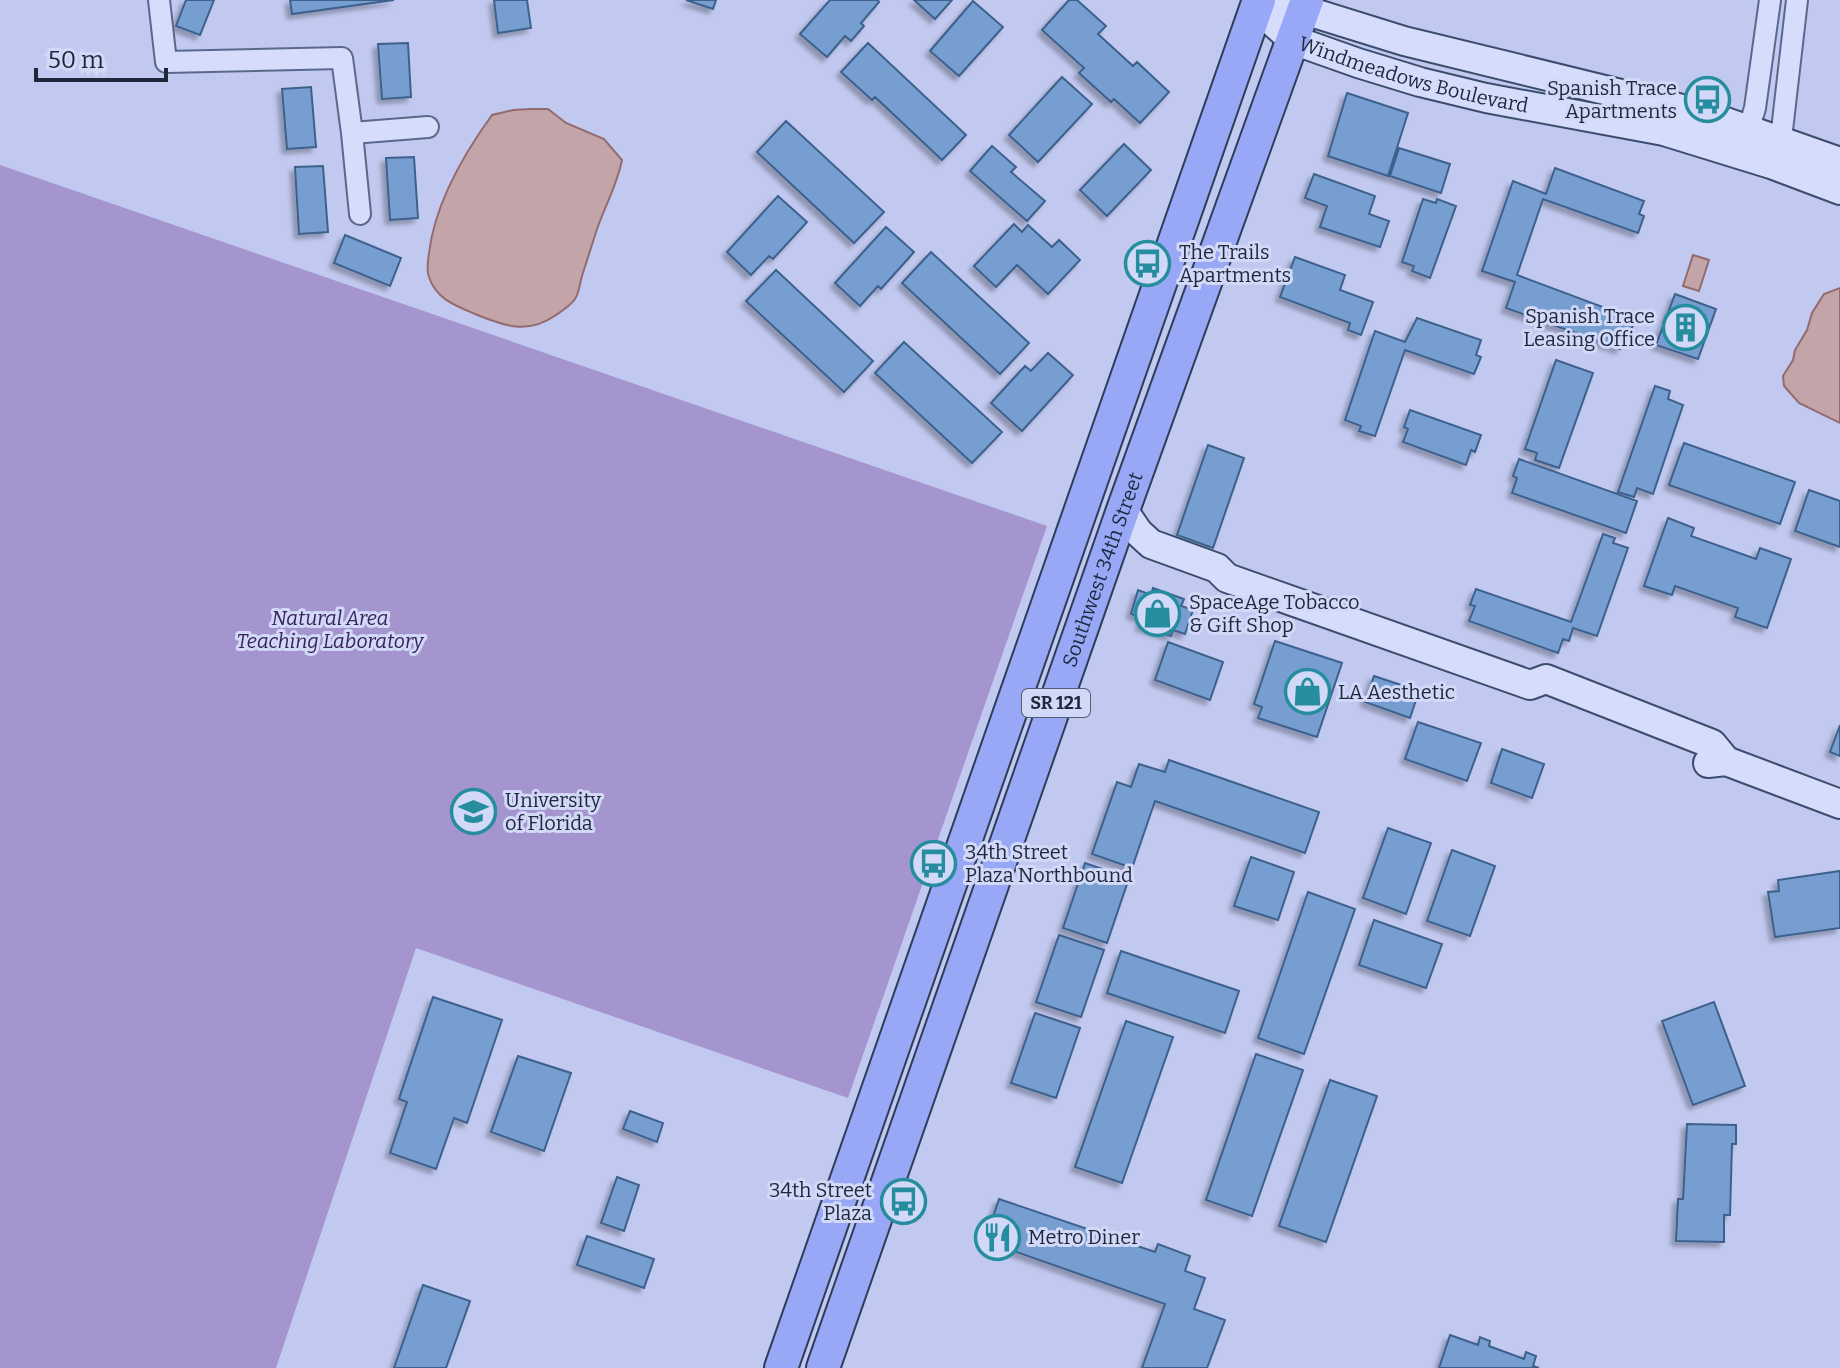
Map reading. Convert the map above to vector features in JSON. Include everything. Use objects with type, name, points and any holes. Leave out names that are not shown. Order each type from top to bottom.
[{"type":"main road","name":"Southwest 34th Street","points":[[781,1368],[1258,4]]},
{"type":"main road","name":"Southwest 34th Street","points":[[823,1368],[1123,510],[1305,5]]},
{"type":"main road","points":[[1213,134],[1215,190],[1219,204],[1228,215]]},
{"type":"main road","points":[[1111,546],[1102,513],[1140,397],[1140,343]]},
{"type":"main road","points":[[1044,737],[1037,704],[1085,551],[1078,519]]},
{"type":"main road","points":[[834,1338],[822,1321],[821,1314],[847,1220],[843,1192]]},
{"type":"street","points":[[159,0],[166,62],[342,58],[360,214]]},
{"type":"street","points":[[1744,142],[1755,108],[1770,0]]},
{"type":"street","points":[[1775,152],[1797,0]]},
{"type":"street","name":"Windmeadows Boulevard","points":[[1258,4],[1305,5],[1404,41],[1703,114],[1744,142]]},
{"type":"street","name":"Windmeadows Boulevard","points":[[1258,4],[1293,40],[1420,82],[1486,98],[1664,131],[1744,142],[1775,152],[1840,162]]},
{"type":"street","points":[[1570,112],[1578,84]]},
{"type":"street","points":[[352,133],[428,127]]},
{"type":"street","name":"Windmeadows Boulevard","points":[[1775,152],[1840,190]]},
{"type":"street","points":[[1123,510],[1151,544],[1217,568],[1227,578],[1530,685],[1546,679],[1712,744],[1726,761],[1840,804]]},
{"type":"street","points":[[1111,546],[1213,582],[1227,578]]},
{"type":"green space","name":"Natural Area Teaching Laboratory","points":[[0,165],[1047,526],[848,1098],[416,948],[276,1368],[0,1368]]},
{"type":"shaded area","points":[[548,109],[566,123],[604,139],[622,160],[575,299],[566,308],[536,325],[506,325],[461,308],[436,291],[428,274],[432,234],[444,198],[461,163],[492,115],[513,110]]},
{"type":"shaded area","points":[[1693,255],[1709,260],[1699,291],[1683,286]]},
{"type":"shaded area","points":[[1840,288],[1840,423],[1799,403],[1784,386],[1783,376],[1824,294]]},
{"type":"building","points":[[186,0],[214,0],[200,35],[176,26]]},
{"type":"building","points":[[290,0],[394,0],[292,14]]},
{"type":"building","points":[[494,0],[527,0],[531,28],[498,33]]},
{"type":"building","points":[[686,0],[716,0],[713,9]]},
{"type":"building","points":[[830,0],[879,2],[851,41],[845,36],[827,57],[800,34]]},
{"type":"building","points":[[914,0],[952,0],[935,19]]},
{"type":"building","points":[[1069,0],[1077,0],[1106,26],[1098,34],[1133,66],[1137,62],[1169,92],[1140,123],[1079,73],[1084,68],[1042,30]]},
{"type":"building","points":[[973,1],[1003,27],[959,76],[930,51]]},
{"type":"building","points":[[408,43],[411,97],[382,99],[378,44]]},
{"type":"building","points":[[868,43],[966,135],[942,160],[875,97],[872,100],[841,72]]},
{"type":"building","points":[[1062,77],[1092,104],[1038,162],[1009,135]]},
{"type":"building","points":[[311,87],[316,147],[287,149],[282,89]]},
{"type":"building","points":[[1347,93],[1408,113],[1388,176],[1328,156]]},
{"type":"building","points":[[786,121],[884,212],[854,243],[757,152]]},
{"type":"building","points":[[1124,144],[1151,170],[1107,216],[1080,190]]},
{"type":"building","points":[[992,146],[1016,167],[1011,172],[1045,201],[1027,221],[970,171]]},
{"type":"building","points":[[1399,148],[1450,164],[1441,193],[1390,176]]},
{"type":"building","points":[[414,157],[418,218],[390,220],[386,158]]},
{"type":"building","points":[[323,166],[328,232],[299,234],[295,167]]},
{"type":"building","points":[[1555,168],[1644,201],[1639,214],[1644,216],[1638,233],[1543,199],[1517,275],[1635,319],[1620,349],[1506,308],[1515,282],[1482,271],[1513,181],[1546,194]]},
{"type":"building","points":[[1314,174],[1375,196],[1369,214],[1389,221],[1380,247],[1320,227],[1327,206],[1305,198]]},
{"type":"building","points":[[778,196],[807,222],[773,259],[769,256],[751,275],[727,252]]},
{"type":"building","points":[[1423,199],[1436,203],[1437,199],[1456,206],[1430,278],[1412,271],[1414,266],[1402,262]]},
{"type":"building","points":[[1014,224],[1022,232],[1028,225],[1052,247],[1059,240],[1080,260],[1048,294],[1017,265],[996,287],[974,266]]},
{"type":"building","points":[[886,227],[914,252],[881,289],[878,286],[860,306],[835,283]]},
{"type":"building","points":[[345,235],[401,258],[390,286],[334,263]]},
{"type":"building","points":[[931,252],[1029,343],[1000,374],[902,283]]},
{"type":"building","points":[[1295,257],[1345,275],[1340,290],[1373,302],[1361,335],[1348,330],[1350,323],[1280,297]]},
{"type":"building","points":[[776,270],[873,361],[844,392],[746,301]]},
{"type":"building","name":"Spanish Trace Leasing Office","points":[[1675,294],[1716,309],[1698,359],[1656,345]]},
{"type":"building","points":[[1417,318],[1481,340],[1476,355],[1481,357],[1474,374],[1405,350],[1375,436],[1359,431],[1361,426],[1345,420],[1375,331],[1405,342]]},
{"type":"building","points":[[904,342],[1002,432],[972,463],[875,373]]},
{"type":"building","points":[[1048,353],[1073,375],[1022,431],[991,403],[1025,366],[1031,371]]},
{"type":"building","points":[[1556,360],[1593,373],[1559,468],[1535,460],[1537,453],[1525,449]]},
{"type":"building","points":[[1655,386],[1670,391],[1668,399],[1683,405],[1653,494],[1637,488],[1634,497],[1618,492]]},
{"type":"building","points":[[1410,410],[1481,435],[1466,465],[1403,442]]},
{"type":"building","points":[[1684,443],[1795,482],[1780,524],[1669,485]]},
{"type":"building","points":[[1208,445],[1244,458],[1213,548],[1177,535]]},
{"type":"building","points":[[1519,459],[1637,501],[1626,533],[1512,493],[1517,478],[1513,476]]},
{"type":"building","points":[[1809,490],[1840,501],[1840,547],[1795,531]]},
{"type":"building","points":[[1668,518],[1694,528],[1691,536],[1756,559],[1760,548],[1791,559],[1767,628],[1735,617],[1738,608],[1675,586],[1672,595],[1644,586]]},
{"type":"building","points":[[1603,534],[1615,538],[1613,543],[1628,548],[1597,636],[1573,628],[1569,641],[1563,639],[1558,653],[1469,621],[1475,606],[1470,605],[1476,589],[1571,622]]},
{"type":"building","points":[[1153,588],[1184,599],[1181,606],[1193,610],[1185,634],[1173,630],[1171,636],[1140,626],[1142,618],[1131,614],[1138,590],[1151,595]]},
{"type":"building","points":[[1275,641],[1342,663],[1317,737],[1258,718],[1262,707],[1254,704]]},
{"type":"building","points":[[1168,642],[1223,662],[1210,700],[1155,680]]},
{"type":"building","points":[[1374,676],[1419,691],[1410,718],[1365,702]]},
{"type":"building","points":[[1418,722],[1481,743],[1467,781],[1405,759]]},
{"type":"building","points":[[1840,725],[1840,756],[1830,752]]},
{"type":"building","points":[[1502,749],[1544,764],[1532,798],[1491,783]]},
{"type":"building","points":[[1169,760],[1319,812],[1305,853],[1155,801],[1132,868],[1092,854],[1117,782],[1131,787],[1139,764],[1165,772]]},
{"type":"building","points":[[1388,828],[1431,843],[1406,914],[1363,898]]},
{"type":"building","points":[[1452,850],[1495,866],[1470,936],[1427,921]]},
{"type":"building","points":[[1251,857],[1294,872],[1278,920],[1234,906]]},
{"type":"building","points":[[1085,863],[1129,878],[1107,943],[1063,928]]},
{"type":"building","points":[[1840,871],[1840,928],[1775,937],[1768,892],[1779,891],[1778,880]]},
{"type":"building","points":[[1308,892],[1355,909],[1304,1054],[1258,1038]]},
{"type":"building","points":[[1374,920],[1442,944],[1426,988],[1359,965]]},
{"type":"building","points":[[1059,935],[1104,950],[1081,1017],[1036,1002]]},
{"type":"building","points":[[1121,951],[1239,991],[1225,1033],[1107,993]]},
{"type":"building","points":[[433,997],[502,1020],[467,1123],[454,1118],[436,1169],[390,1153],[407,1102],[399,1099]]},
{"type":"building","points":[[1714,1002],[1745,1086],[1693,1105],[1662,1021]]},
{"type":"building","points":[[1035,1013],[1080,1028],[1056,1098],[1011,1083]]},
{"type":"building","points":[[1126,1021],[1173,1037],[1122,1183],[1075,1167]]},
{"type":"building","points":[[1256,1054],[1303,1070],[1252,1216],[1206,1200]]},
{"type":"building","points":[[518,1056],[571,1073],[544,1151],[491,1132]]},
{"type":"building","points":[[1330,1080],[1377,1096],[1326,1242],[1279,1226]]},
{"type":"building","points":[[630,1111],[663,1123],[657,1142],[623,1129]]},
{"type":"building","points":[[1687,1124],[1736,1125],[1736,1144],[1732,1144],[1730,1215],[1724,1215],[1724,1242],[1676,1241],[1678,1199],[1683,1199]]},
{"type":"building","points":[[617,1177],[639,1185],[624,1231],[601,1223]]},
{"type":"building","points":[[999,1199],[1155,1252],[1158,1244],[1190,1256],[1185,1271],[1205,1278],[1194,1309],[1225,1320],[1207,1368],[1142,1368],[1165,1304],[985,1241]]},
{"type":"building","points":[[587,1236],[654,1259],[644,1288],[577,1265]]},
{"type":"building","points":[[423,1285],[470,1301],[446,1368],[394,1368]]},
{"type":"building","points":[[1450,1335],[1478,1345],[1480,1337],[1490,1341],[1489,1346],[1524,1359],[1526,1352],[1536,1356],[1533,1366],[1539,1368],[1439,1368]]},
{"type":"place","name":"Spanish Trace Apartments","points":[[1708,99]]},
{"type":"place","name":"The Trails Apartments","points":[[1148,264]]},
{"type":"place","name":"Spanish Trace Leasing Office","points":[[1686,327]]},
{"type":"place","name":"SpaceAge Tobacco & Gift Shop","points":[[1158,614]]},
{"type":"place","name":"LA Aesthetic","points":[[1307,692]]},
{"type":"place","name":"University of Florida","points":[[474,812]]},
{"type":"place","name":"34th Street Plaza Northbound","points":[[934,864]]},
{"type":"place","name":"34th Street Plaza","points":[[903,1201]]},
{"type":"place","name":"Metro Diner","points":[[997,1237]]}]
